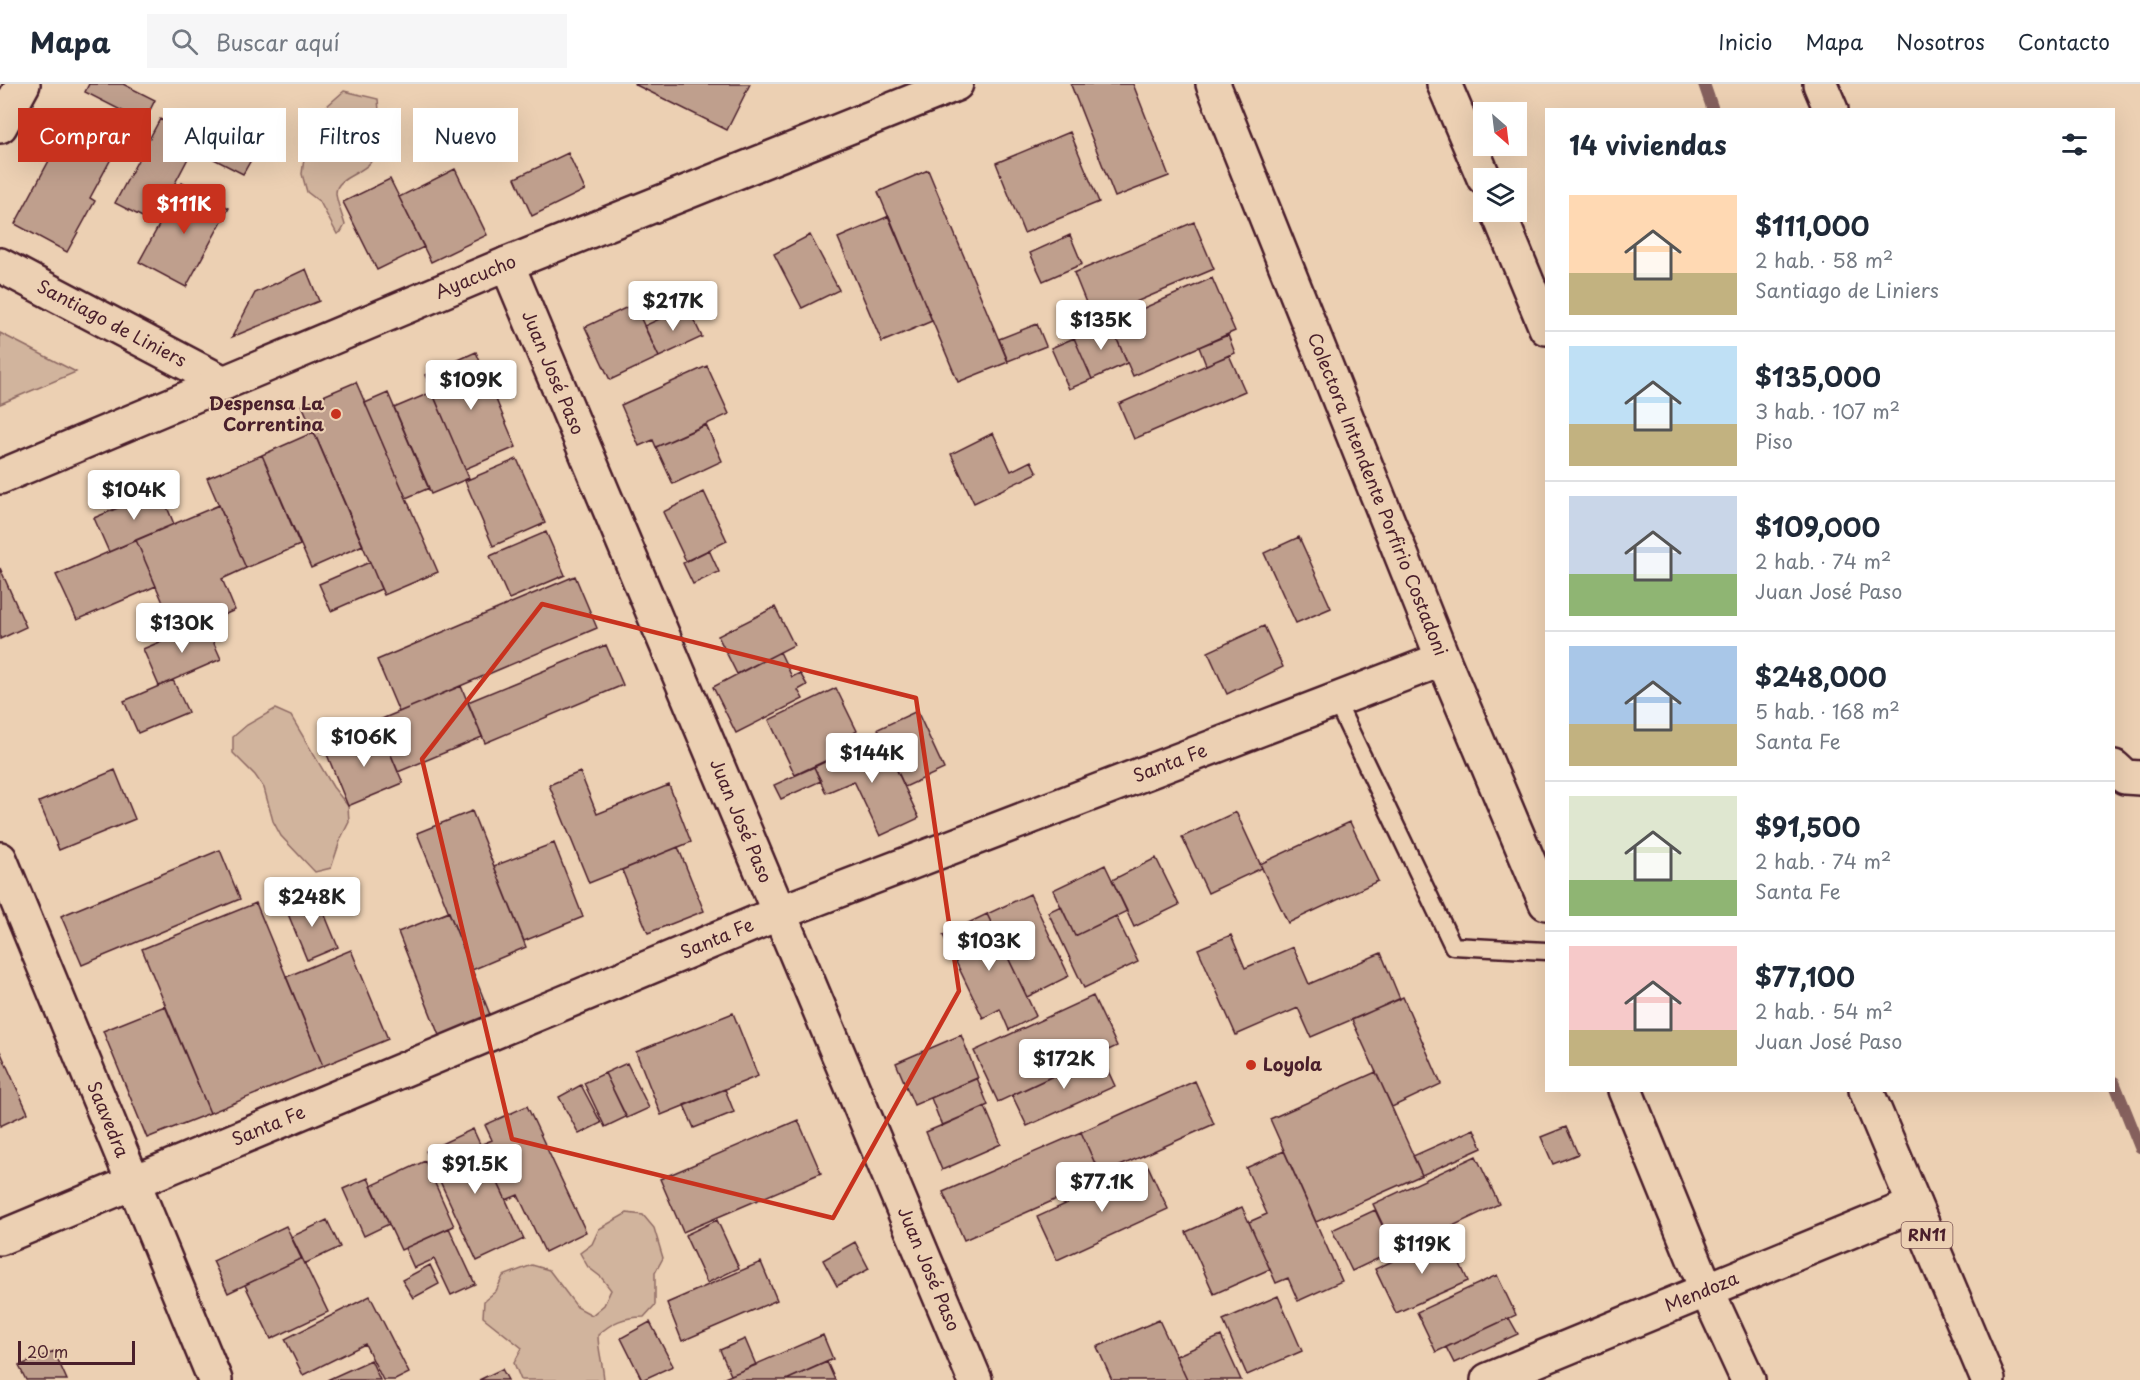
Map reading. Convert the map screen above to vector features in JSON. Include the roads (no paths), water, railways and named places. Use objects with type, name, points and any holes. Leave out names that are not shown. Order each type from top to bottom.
[{"type":"main road","points":[[0,126],[22,84]]},
{"type":"main road","name":"Ayacucho","points":[[0,477],[507,264],[956,84]]},
{"type":"main road","name":"Colectora Intendente Porfirio Costadoni","points":[[1213,84],[1443,659],[1545,901]]},
{"type":"main road","points":[[1444,84],[1480,168]]},
{"type":"main road","points":[[1821,84],[1830,108]]},
{"type":"main road","points":[[1502,222],[1545,326]]},
{"type":"main road","name":"Juan José Paso","points":[[507,264],[975,1380]]},
{"type":"main road","name":"Santiago de Liniers","points":[[0,265],[224,383]]},
{"type":"main road","name":"Santa Fe","points":[[0,1238],[779,913],[1443,659]]},
{"type":"main road","points":[[2115,768],[2125,777],[2140,778]]},
{"type":"main road","name":"Saavedra","points":[[0,859],[215,1380]]},
{"type":"main road","points":[[1625,1092],[1707,1291],[1748,1380]]},
{"type":"main road","name":"RN11","points":[[1867,1092],[1988,1380]]},
{"type":"main road","name":"Mendoza","points":[[1488,1380],[1914,1205]]},
{"type":"lane","points":[[1336,701],[1453,946],[1545,951]]},
{"type":"waterway","points":[[1704,84],[1712,108]]},
{"type":"waterway","points":[[2115,1084],[2140,1147]]},
{"type":"place","name":"Despensa La Correntina","points":[[336,414]]},
{"type":"place","name":"Loyola","points":[[1251,1065]]}]
